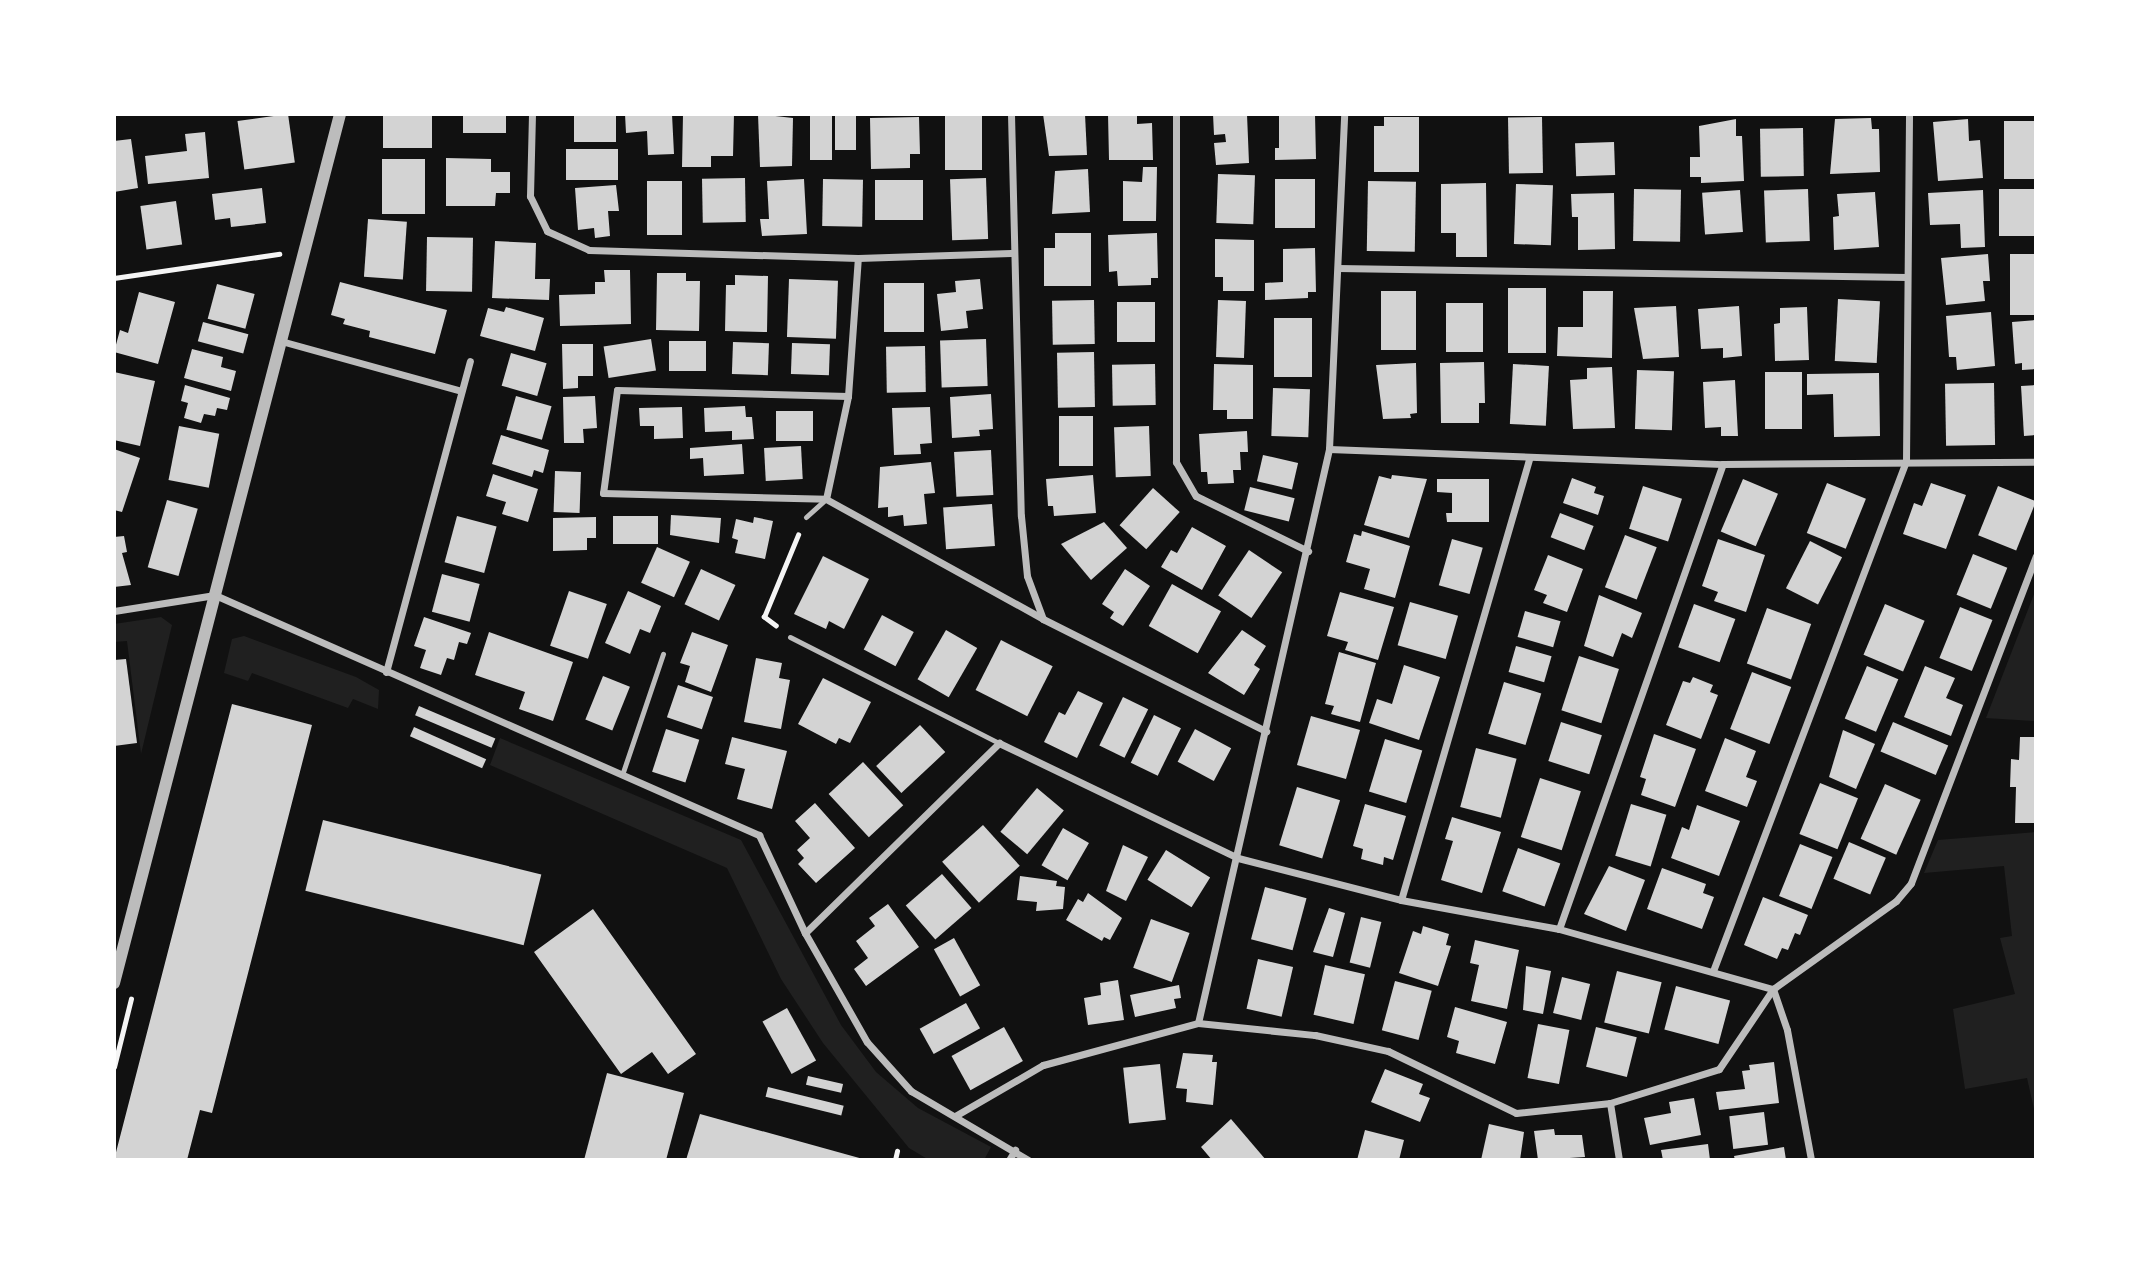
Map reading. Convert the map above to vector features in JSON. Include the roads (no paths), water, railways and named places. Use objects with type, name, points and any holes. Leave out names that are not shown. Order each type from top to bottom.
[{"type":"street","points":[[114,983],[340,114]]},
{"type":"street","points":[[532,114],[530,196],[547,231],[589,250],[858,258],[1012,253]]},
{"type":"street","points":[[1012,114],[1012,253],[1021,516],[1027,576],[1043,619]]},
{"type":"street","points":[[1176,114],[1176,462],[1196,496],[1308,551]]},
{"type":"street","points":[[1198,1023],[1238,858],[1329,449],[1344,114]]},
{"type":"street","points":[[1713,971],[1906,461],[1909,114]]},
{"type":"street","points":[[826,499],[848,396],[858,258]]},
{"type":"street","points":[[1338,268],[1907,277]]},
{"type":"street","points":[[281,341],[461,391]]},
{"type":"street","points":[[386,672],[470,361]]},
{"type":"street","points":[[848,396],[617,390],[603,493],[826,499],[1043,619],[1266,731]]},
{"type":"street","points":[[1329,449],[1723,464],[2036,462]]},
{"type":"street","points":[[1401,900],[1529,458]]},
{"type":"street","points":[[1559,929],[1723,464]]},
{"type":"street","points":[[955,1116],[1043,1065],[1198,1023],[1315,1035],[1388,1051],[1516,1113],[1610,1103],[1719,1069],[1773,989],[1896,901],[1911,883],[2036,556]]},
{"type":"street","points":[[114,611],[215,595],[759,835],[805,933],[867,1042],[911,1091],[1016,1150],[1028,1160]]},
{"type":"street","points":[[805,933],[999,743],[1238,858],[1401,900],[1559,929],[1773,989]]},
{"type":"street","points":[[1773,989],[1787,1030],[1811,1160]]},
{"type":"street","points":[[1610,1103],[1619,1160]]},
{"type":"street","points":[[1009,1160],[1016,1150]]},
{"type":"lane","points":[[806,517],[826,499]]},
{"type":"lane","points":[[790,637],[999,743]]},
{"type":"lane","points":[[622,775],[663,654]]}]
